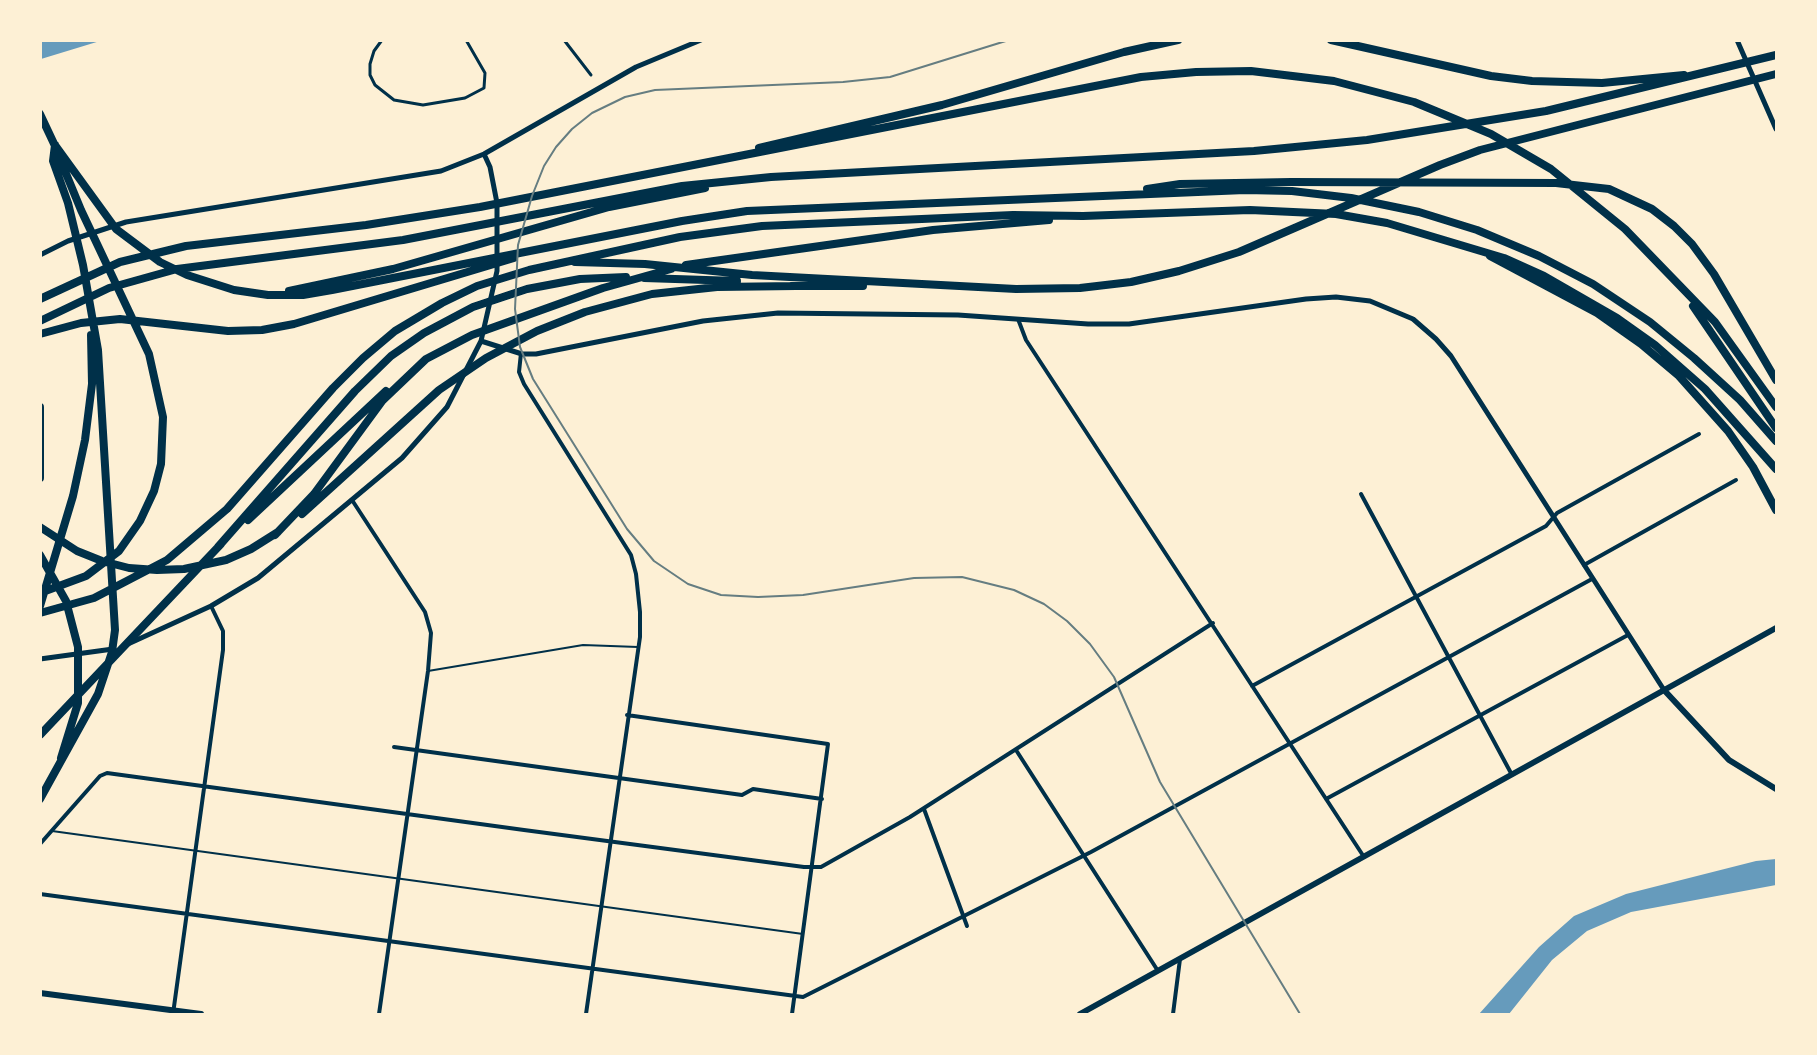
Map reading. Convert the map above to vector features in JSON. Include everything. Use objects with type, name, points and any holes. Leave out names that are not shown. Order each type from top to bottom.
[{"type":"highway","points":[[682,166],[942,105],[1124,52],[1178,40]]},
{"type":"highway","points":[[1331,40],[1491,76],[1532,81],[1602,83],[1706,73]]},
{"type":"highway","points":[[40,321],[109,288],[177,269],[383,243],[682,186],[771,177],[1265,150],[1418,134],[1522,116],[1773,56]]},
{"type":"highway","points":[[40,299],[120,262],[186,246],[366,225],[480,207],[1141,77],[1223,71],[1307,76],[1361,86],[1414,102],[1466,122],[1526,154],[1605,210],[1645,249],[1715,322],[1776,407]]},
{"type":"highway","points":[[567,261],[645,264],[752,275],[928,285],[1041,290],[1100,286],[1179,272],[1256,245],[1440,165],[1494,146],[1776,74]]},
{"type":"highway","points":[[40,114],[81,210],[149,354],[157,381],[163,417],[161,464],[154,490],[140,520],[119,551],[86,576],[40,593]]},
{"type":"highway","points":[[55,145],[97,207],[116,229],[134,244],[160,262],[188,275],[234,290],[268,295],[303,295],[480,264],[682,221],[758,210],[1245,190],[1319,194],[1382,204],[1477,230],[1567,270],[1650,322],[1740,400],[1776,441]]},
{"type":"highway","points":[[40,800],[98,694],[108,666],[115,630],[100,378],[90,298],[68,202],[53,161],[55,145]]},
{"type":"highway","points":[[234,290],[295,290],[393,269],[652,197],[771,177]]},
{"type":"highway","points":[[1120,194],[1172,185],[1232,182],[1514,183],[1596,186],[1630,198],[1662,216],[1684,236],[1703,258],[1776,380]]},
{"type":"highway","points":[[40,612],[94,598],[167,560],[227,509],[333,388],[363,358],[395,331],[477,286],[529,270],[680,237],[762,226],[1012,215],[1083,216],[1232,211],[1322,213],[1387,223],[1486,253],[1544,276],[1617,318],[1655,345],[1705,389],[1776,470]]},
{"type":"highway","points":[[40,735],[218,548],[394,383],[423,361],[472,335],[633,279],[698,263],[787,249],[933,231],[1083,216]]},
{"type":"highway","points":[[1486,253],[1497,262],[1545,284],[1597,313],[1641,344],[1679,376],[1728,430],[1748,458],[1776,510]]},
{"type":"highway","points":[[40,334],[81,322],[112,319],[228,331],[262,330],[294,324],[480,264]]},
{"type":"highway","points":[[218,548],[366,379],[424,333],[473,307],[527,289],[598,278],[680,279],[796,286]]},
{"type":"highway","points":[[40,526],[77,551],[129,568],[184,569],[213,564],[239,555],[296,520],[439,390],[504,347],[560,321],[606,305],[673,291],[735,286],[928,285]]},
{"type":"highway","points":[[1682,290],[1776,428]]},
{"type":"highway","points":[[40,606],[73,496],[85,440],[92,384],[90,298]]},
{"type":"highway","points":[[275,535],[307,502],[383,400],[423,361]]},
{"type":"highway","points":[[40,407],[40,477]]},
{"type":"highway","points":[[40,555],[55,577],[71,617],[80,668],[75,718],[53,776]]},
{"type":"main road","points":[[1080,1014],[1776,628]]},
{"type":"main road","points":[[1664,690],[1730,760],[1776,789]]},
{"type":"main road","points":[[40,993],[201,1014]]},
{"type":"street","points":[[382,40],[370,64],[375,85],[394,100],[423,105],[465,98],[484,88],[485,73],[466,40]]},
{"type":"street","points":[[564,40],[591,75]]},
{"type":"street","points":[[40,255],[68,241],[126,222],[420,177],[459,165],[484,154],[610,80],[663,54],[701,40]]},
{"type":"street","points":[[1737,40],[1776,129]]},
{"type":"street","points":[[40,659],[119,648],[211,606],[258,578],[402,458],[436,423],[461,386],[481,341],[492,301],[499,235],[497,203],[490,167],[484,154]]},
{"type":"street","points":[[481,341],[521,353],[551,353],[703,321],[758,314],[946,315],[1100,324],[1137,323],[1326,297],[1360,299],[1387,306],[1421,325],[1451,356],[1664,690]]},
{"type":"street","points":[[1018,319],[1026,340],[1364,857]]},
{"type":"street","points":[[521,353],[519,372],[524,384],[633,561],[640,612],[638,647],[586,1014]]},
{"type":"street","points":[[1252,686],[1546,526],[1557,513],[1699,434]]},
{"type":"street","points":[[1584,565],[1736,480]]},
{"type":"street","points":[[1361,494],[1414,598],[1512,776]]},
{"type":"street","points":[[352,500],[429,620],[431,651],[379,1014]]},
{"type":"street","points":[[40,894],[803,997],[1084,856],[1593,579]]},
{"type":"street","points":[[173,1012],[223,650],[223,631],[211,606]]},
{"type":"street","points":[[40,844],[104,773],[812,867],[835,861],[924,808],[1213,623]]},
{"type":"street","points":[[1326,799],[1628,635]]},
{"type":"street","points":[[627,715],[828,744],[792,1014]]},
{"type":"street","points":[[394,747],[742,795],[753,789],[822,799]]},
{"type":"street","points":[[1016,750],[1158,972]]},
{"type":"street","points":[[924,808],[967,926]]},
{"type":"street","points":[[1173,1014],[1180,959]]},
{"type":"lane","points":[[428,671],[584,645],[638,647]]},
{"type":"lane","points":[[52,831],[803,934]]},
{"type":"water","points":[[41,40],[100,40],[100,41],[41,59]]},
{"type":"water","points":[[1776,859],[1776,885],[1631,912],[1587,931],[1552,960],[1509,1014],[1479,1014],[1539,947],[1574,916],[1626,894],[1756,861]]},
{"type":"railway","points":[[1009,40],[890,77],[843,82],[655,90],[625,97],[592,113],[572,129],[556,147],[544,166],[532,196],[518,245],[515,309],[520,347],[533,379],[627,529],[654,561],[688,584],[721,595],[758,597],[803,595],[914,578],[962,577],[1014,590],[1044,604],[1067,621],[1090,644],[1114,677],[1160,782],[1300,1014]]}]
